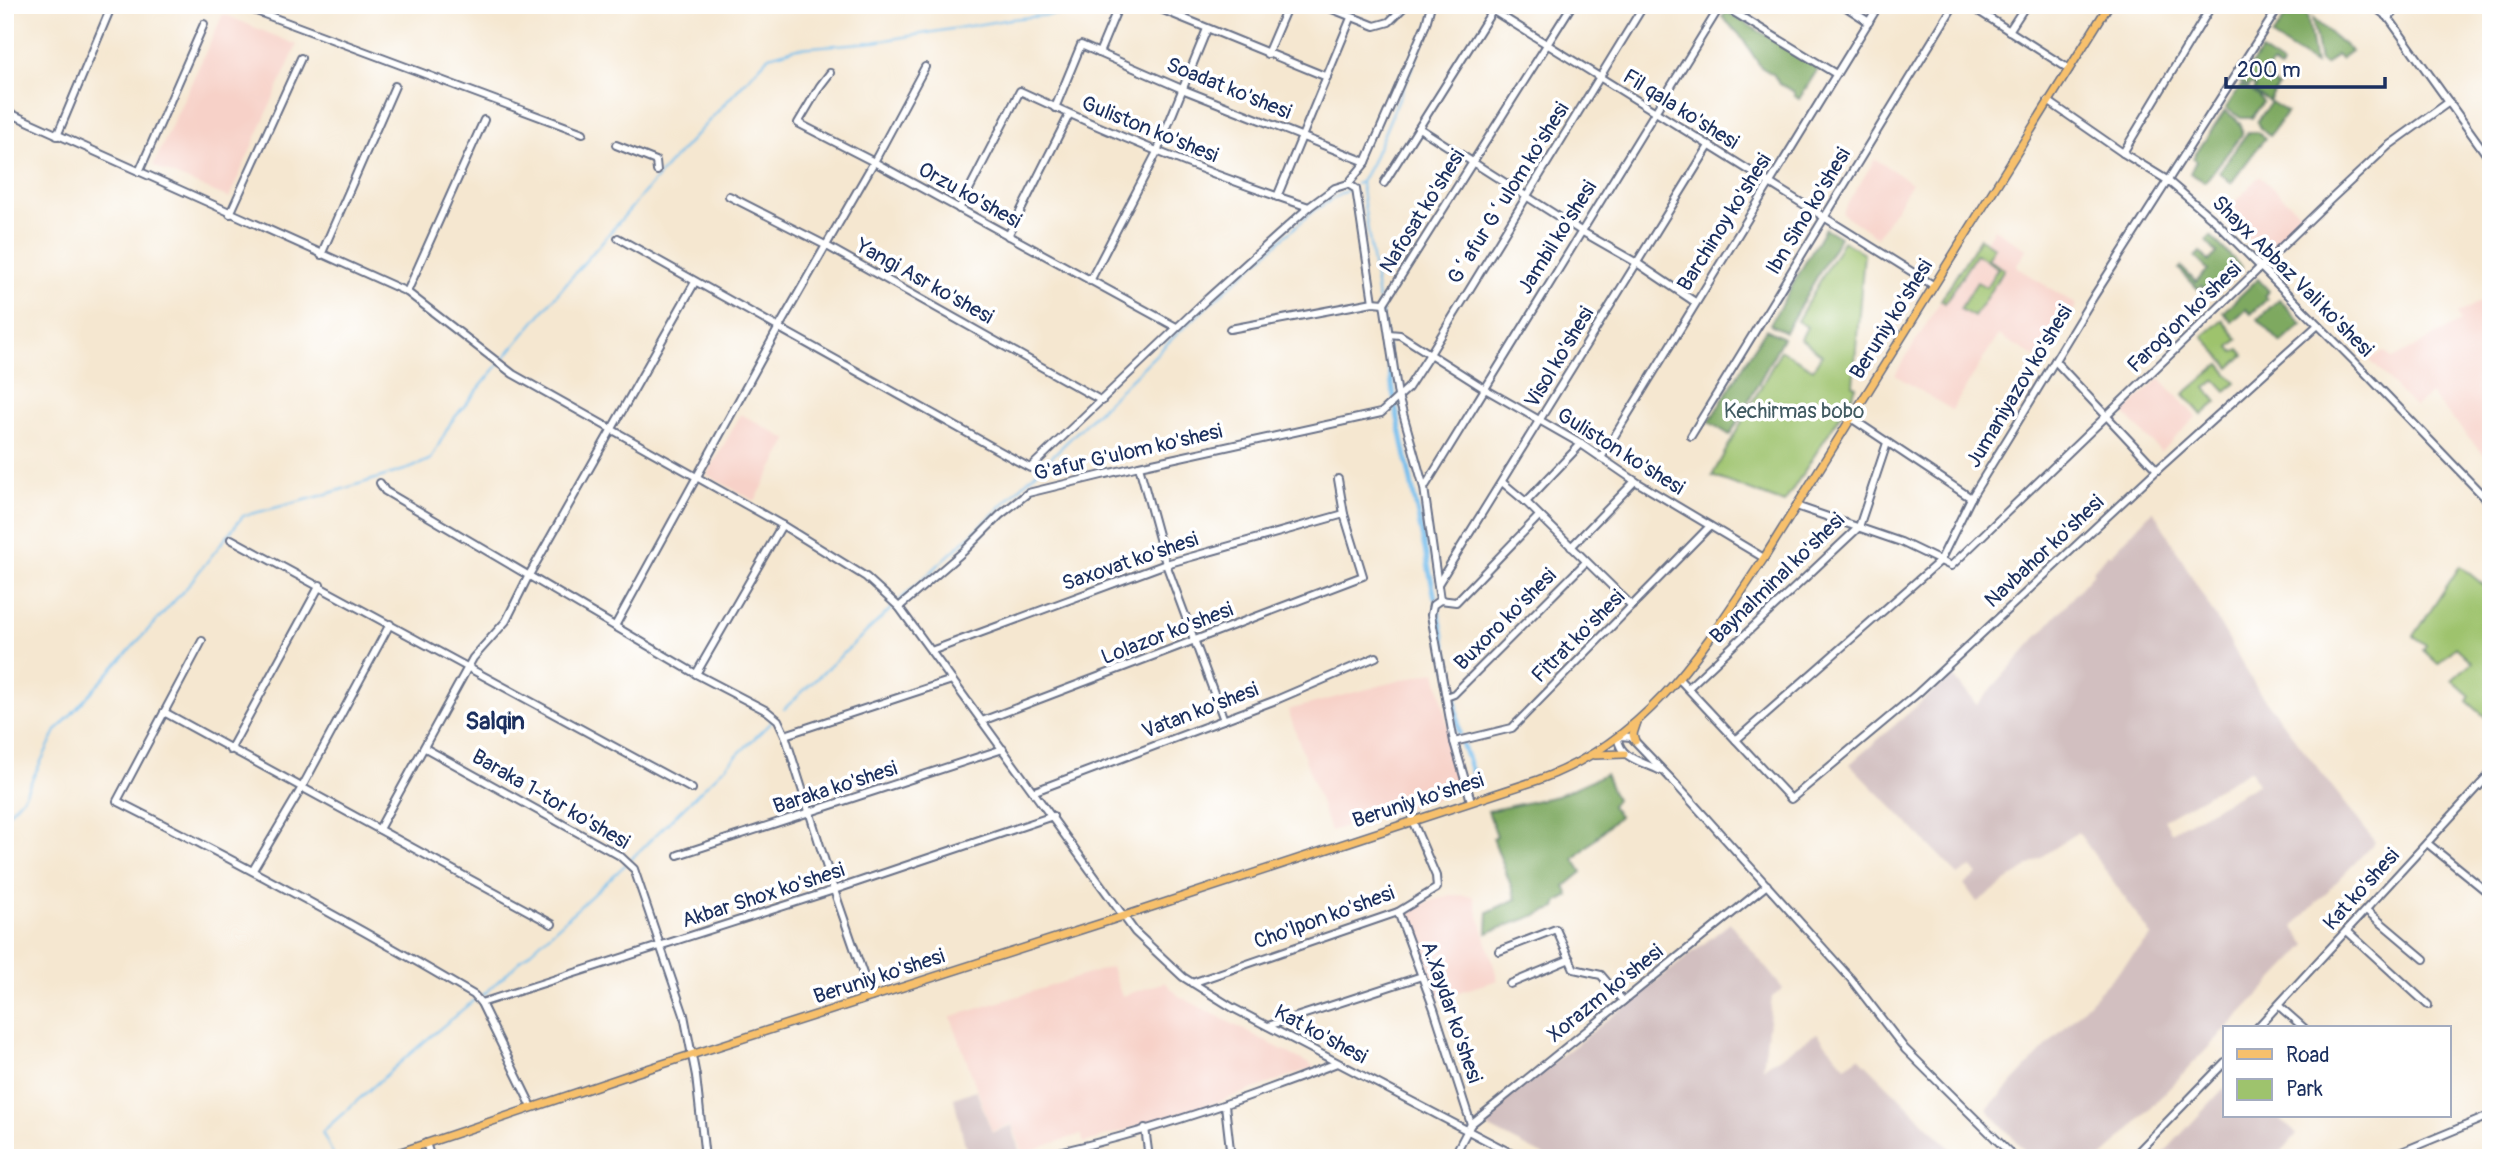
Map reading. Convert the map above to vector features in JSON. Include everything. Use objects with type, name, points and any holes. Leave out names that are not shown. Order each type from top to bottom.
[{"type":"main road","name":"Beruniy ko'shesi","points":[[383,1158],[1568,769],[1594,755],[1619,737],[1679,679],[1716,631],[2109,5]]},
{"type":"main road","points":[[1635,741],[1633,734],[1637,720]]},
{"type":"main road","points":[[1594,755],[1624,754]]},
{"type":"street","points":[[57,136],[112,5]]},
{"type":"street","points":[[240,5],[583,133]]},
{"type":"street","points":[[1099,54],[1119,5]]},
{"type":"street","points":[[1151,5],[1327,77]]},
{"type":"street","points":[[1267,54],[1288,5]]},
{"type":"street","points":[[1322,5],[1370,25],[1389,22],[1406,5]]},
{"type":"street","points":[[618,238],[1030,468],[1176,327],[1309,208],[1335,188],[1348,184],[1366,162],[1432,5]]},
{"type":"street","name":"Fil qala ko'shesi","points":[[1483,5],[1494,8],[1548,46],[1933,285]]},
{"type":"street","name":"Nafosat ko'shesi","points":[[1230,329],[1373,302],[1384,303],[1572,5]]},
{"type":"street","name":"Gʻafur Gʻulom ko'shesi","points":[[1398,396],[1408,388],[1430,354],[1644,5]]},
{"type":"street","points":[[1722,5],[1836,74]]},
{"type":"street","name":"Jambil ko'shesi","points":[[1424,488],[1722,5]]},
{"type":"street","points":[[1843,5],[1869,22]]},
{"type":"street","name":"Barchinoy ko'shesi","points":[[1601,458],[1879,5]]},
{"type":"street","name":"Ibn Sino ko'shesi","points":[[1691,436],[1954,5]]},
{"type":"street","points":[[1969,5],[2069,69]]},
{"type":"street","points":[[2009,31],[2026,5]]},
{"type":"street","points":[[2123,153],[2212,5]]},
{"type":"street","name":"Jumaniyazov ko'shesi","points":[[1736,740],[1940,561],[1971,498],[2167,180],[2280,5]]},
{"type":"street","points":[[2372,5],[2388,18],[2491,161]]},
{"type":"street","points":[[2388,18],[2401,5]]},
{"type":"street","points":[[1384,183],[1494,8]]},
{"type":"street","points":[[1277,197],[1351,18]]},
{"type":"street","points":[[139,172],[204,24]]},
{"type":"street","points":[[1090,281],[1157,152],[1207,29]]},
{"type":"street","name":"Soadat ko'shesi","points":[[1055,107],[1081,45],[1182,89],[1366,162]]},
{"type":"street","points":[[230,214],[301,58]]},
{"type":"street","points":[[615,626],[925,67]]},
{"type":"street","name":"Orzu ko'shesi","points":[[830,73],[798,123],[1176,327]]},
{"type":"street","points":[[321,255],[395,86]]},
{"type":"street","name":"Guliston ko'shesi","points":[[959,209],[1020,91],[1157,152],[1309,208]]},
{"type":"street","name":"Shayx Abbaz Vali ko'shesi","points":[[2048,101],[2167,180],[2215,221],[2491,504]]},
{"type":"street","name":"Farog'on ko'shesi","points":[[1940,561],[1951,566],[2388,146],[2449,102]]},
{"type":"street","name":"Kat ko'shesi","points":[[5,111],[407,292],[508,370],[782,525],[866,577],[899,607],[1124,916],[1161,958],[1192,983],[1268,1026],[1469,1127],[1520,1158]]},
{"type":"street","points":[[1008,236],[1069,115]]},
{"type":"street","points":[[407,292],[484,120]]},
{"type":"street","points":[[1419,128],[1695,302]]},
{"type":"street","points":[[616,145],[656,162],[657,171]]},
{"type":"street","name":"Visol ko'shesi","points":[[1438,584],[1709,146]]},
{"type":"street","points":[[1348,184],[1356,189],[1373,302]]},
{"type":"street","name":"Yangi Asr ko'shesi","points":[[729,196],[825,245],[1102,401]]},
{"type":"street","points":[[379,829],[473,658],[506,621],[528,577],[695,282]]},
{"type":"street","points":[[1384,303],[1398,396],[1424,488],[1440,600]]},
{"type":"street","name":"Navbahor ko'shesi","points":[[1736,740],[1790,799],[1918,693],[2157,470],[2318,325]]},
{"type":"street","name":"Guliston ko'shesi","points":[[1389,334],[1400,335],[1764,558]]},
{"type":"street","points":[[2055,361],[2157,470]]},
{"type":"street","name":"G'afur G'ulom ko'shesi","points":[[899,607],[1028,493],[1381,413],[1398,396]]},
{"type":"street","points":[[1851,418],[1971,498]]},
{"type":"street","name":"Baynalminal ko'shesi","points":[[1688,688],[1859,527],[1887,443]]},
{"type":"street","points":[[1525,502],[1581,444]]},
{"type":"street","points":[[1139,466],[1166,564],[1224,720]]},
{"type":"street","points":[[1338,479],[1344,514]]},
{"type":"street","points":[[1571,547],[1635,481]]},
{"type":"street","points":[[1502,482],[1632,606]]},
{"type":"street","points":[[380,483],[385,491],[528,577],[696,674],[767,711],[778,720],[871,997]]},
{"type":"street","points":[[1796,506],[1901,542],[1940,561]]},
{"type":"street","name":"Saxovat ko'shesi","points":[[931,651],[1166,564],[1344,514]]},
{"type":"street","name":"Lolazor ko'shesi","points":[[982,720],[1363,576],[1344,514]]},
{"type":"street","points":[[1471,801],[1454,742],[1432,615],[1433,605],[1440,600],[1456,602],[1539,516]]},
{"type":"street","points":[[696,674],[782,525]]},
{"type":"street","name":"Fitrat ko'shesi","points":[[1454,742],[1512,728],[1710,526]]},
{"type":"street","points":[[231,539],[692,789]]},
{"type":"street","name":"Buxoro ko'shesi","points":[[1446,697],[1454,694],[1586,562]]},
{"type":"street","points":[[230,750],[320,585]]},
{"type":"street","points":[[253,870],[301,789],[390,624]]},
{"type":"street","points":[[202,641],[117,801],[253,870],[376,937],[474,995],[481,1003],[532,1107]]},
{"type":"street","name":"Vatan ko'shesi","points":[[1035,791],[1224,720],[1376,657]]},
{"type":"street","points":[[1679,679],[1736,740]]},
{"type":"street","points":[[785,735],[952,680]]},
{"type":"street","points":[[164,712],[552,925]]},
{"type":"street","points":[[1661,770],[1624,754],[1620,748],[1619,737],[1630,737],[1635,741],[1673,781],[1851,979],[1905,1049],[2015,1158]]},
{"type":"street","name":"Baraka 1-tor ko'shesi","points":[[425,748],[620,856],[634,869],[684,1015],[692,1055],[705,1158]]},
{"type":"street","name":"Baraka ko'shesi","points":[[678,855],[1003,749]]},
{"type":"street","name":"Kat ko'shesi","points":[[2259,1026],[2491,773]]},
{"type":"street","name":"Akbar Shox ko'shesi","points":[[481,1003],[661,947],[1053,816]]},
{"type":"street","name":"Cho'lpon ko'shesi","points":[[1192,983],[1398,912],[1437,888],[1436,876],[1412,820]]},
{"type":"street","points":[[2427,843],[2491,895]]},
{"type":"street","name":"Xorazm ko'shesi","points":[[1469,1127],[1767,885]]},
{"type":"street","points":[[2367,910],[2424,960]]},
{"type":"street","name":"A.Xaydar ko'shesi","points":[[1398,912],[1422,976],[1469,1127]]},
{"type":"street","points":[[1499,951],[1556,929],[1574,969],[1601,975],[1623,1001]]},
{"type":"street","points":[[2347,931],[2428,1005]]},
{"type":"street","points":[[1510,984],[1570,959]]},
{"type":"street","points":[[1268,1026],[1422,976]]},
{"type":"street","points":[[2279,1006],[2302,1026]]},
{"type":"street","points":[[1031,1158],[1079,1148],[1225,1105],[1337,1063]]},
{"type":"street","points":[[2132,1158],[2223,1064]]},
{"type":"street","points":[[1225,1105],[1231,1158]]},
{"type":"street","points":[[2387,1158],[2491,1115]]},
{"type":"street","points":[[1453,1158],[1469,1127]]},
{"type":"street","points":[[1145,1128],[1149,1158]]},
{"type":"street","points":[[426,1143],[431,1158]]},
{"type":"street","points":[[1079,1148],[1080,1158]]},
{"type":"shaded area","points":[[223,14],[297,45],[229,198],[153,166]]},
{"type":"shaded area","points":[[1875,159],[1912,183],[1877,237],[1842,213]]},
{"type":"shaded area","points":[[2259,176],[2304,216],[2267,256],[2223,216]]},
{"type":"shaded area","points":[[1994,229],[2026,249],[2016,267],[2077,305],[2042,361],[1998,335],[1952,410],[1895,375],[1980,237],[1986,241]]},
{"type":"shaded area","points":[[2491,296],[2491,462],[2430,394],[2415,408],[2369,359],[2384,352],[2393,359],[2460,322],[2457,314]]},
{"type":"shaded area","points":[[2160,378],[2196,417],[2161,452],[2124,413]]},
{"type":"shaded area","points":[[741,414],[788,440],[755,501],[707,475]]},
{"type":"shaded area","points":[[2153,510],[2259,692],[2375,842],[2293,927],[2307,945],[2229,1026],[2223,1026],[2223,1032],[2102,1158],[2031,1158],[1987,1109],[2152,936],[2078,832],[1977,902],[1964,884],[1977,875],[1971,867],[1958,875],[1850,764],[1952,675],[1977,705],[2109,553],[2111,555]],"holes":[[[2251,770],[2258,784],[2171,832],[2164,819]]]},
{"type":"shaded area","points":[[1436,671],[1462,791],[1330,831],[1288,710]]},
{"type":"shaded area","points":[[1450,895],[1473,896],[1498,980],[1439,998],[1408,909]]},
{"type":"shaded area","points":[[1730,923],[1783,989],[1772,997],[1763,1068],[1817,1033],[1845,1066],[1859,1057],[1960,1158],[1681,1158],[1672,1148],[1660,1158],[1548,1158],[1478,1122]]},
{"type":"shaded area","points":[[1111,967],[1122,996],[1165,982],[1179,996],[1315,1067],[1218,1102],[1084,1143],[1081,1134],[1023,1153],[1012,1123],[992,1131],[951,1017]]},
{"type":"shaded area","points":[[2223,1089],[2223,1118],[2278,1118],[2297,1134],[2276,1158],[2159,1158]]},
{"type":"shaded area","points":[[976,1090],[992,1132],[1012,1125],[1020,1153],[1006,1158],[968,1158],[954,1098]]},
{"type":"green space","points":[[2293,5],[2307,15],[2315,64],[2272,37]]},
{"type":"green space","points":[[1727,12],[1819,67],[1799,99],[1793,91],[1779,84],[1774,75],[1761,67],[1739,34],[1722,17]]},
{"type":"green space","points":[[2312,18],[2351,51],[2340,59],[2336,55],[2325,65],[2320,61]]},
{"type":"green space","points":[[2261,51],[2282,65],[2280,69],[2272,64],[2264,77],[2278,87],[2269,101],[2254,91],[2256,87],[2252,84],[2249,87],[2240,82]]},
{"type":"green space","points":[[2241,85],[2259,96],[2263,102],[2252,118],[2241,118],[2226,108]]},
{"type":"green space","points":[[2271,102],[2287,112],[2270,135],[2260,128],[2257,122]]},
{"type":"green space","points":[[2225,111],[2240,123],[2242,134],[2205,182],[2190,173],[2196,161],[2193,158]]},
{"type":"green space","points":[[2248,132],[2256,132],[2265,138],[2231,183],[2219,172]]},
{"type":"green space","points":[[1825,228],[1840,237],[1785,332],[1770,324]]},
{"type":"green space","points":[[2211,236],[2242,268],[2212,297],[2201,286],[2198,289],[2179,269],[2181,267],[2196,282],[2208,270],[2195,257],[2200,252],[2209,261],[2217,253],[2206,241]]},
{"type":"green space","points":[[1980,238],[1994,247],[1987,259],[2004,269],[1974,317],[1960,309],[1977,282],[1986,287],[1998,268],[1976,254],[1945,303],[1941,300]]},
{"type":"green space","name":"Kechirmas bobo","points":[[1843,241],[1864,253],[1853,385],[1856,387],[1853,395],[1784,503],[1712,476],[1781,350],[1813,369],[1822,355],[1801,339],[1807,327],[1797,321]]},
{"type":"green space","points":[[2258,279],[2269,291],[2264,296],[2267,299],[2251,314],[2246,309],[2232,322],[2223,312]]},
{"type":"green space","points":[[2279,299],[2302,324],[2281,343],[2258,319]]},
{"type":"green space","points":[[2222,320],[2238,339],[2230,347],[2234,352],[2239,349],[2244,355],[2230,368],[2203,336]]},
{"type":"green space","points":[[1766,329],[1783,338],[1730,435],[1709,422]]},
{"type":"green space","points":[[2220,364],[2236,383],[2226,391],[2216,380],[2206,388],[2217,402],[2202,415],[2184,394]]},
{"type":"green space","points":[[2460,566],[2491,591],[2491,722],[2467,701],[2470,696],[2452,680],[2472,662],[2456,647],[2438,664],[2423,650],[2426,645],[2414,636]]},
{"type":"green space","points":[[1605,774],[1616,800],[1611,806],[1619,816],[1574,859],[1582,872],[1565,886],[1569,896],[1558,902],[1556,908],[1487,933],[1488,912],[1516,899],[1493,838],[1497,836],[1488,811],[1557,796]]},
{"type":"waterway","points":[[5,817],[24,796],[56,731],[187,587],[243,516],[317,497],[411,468],[431,459],[451,422],[564,286],[668,165],[769,56],[798,48],[874,42],[1011,19],[1061,14],[1065,5]]},
{"type":"waterway","points":[[1356,184],[1361,182],[1372,162],[1438,5]]},
{"type":"waterway","points":[[1361,183],[1378,299]]},
{"type":"waterway","points":[[899,601],[986,521],[1179,332],[1313,211],[1349,189]]},
{"type":"waterway","points":[[1379,305],[1394,397]]},
{"type":"waterway","points":[[1395,404],[1435,598]]},
{"type":"waterway","points":[[1437,605],[1453,687]]},
{"type":"waterway","points":[[784,709],[892,608]]},
{"type":"waterway","points":[[1455,697],[1459,733]]},
{"type":"waterway","points":[[631,859],[773,720]]},
{"type":"waterway","points":[[1462,743],[1477,786]]},
{"type":"waterway","points":[[483,995],[625,865]]},
{"type":"waterway","points":[[335,1158],[322,1132],[474,1000]]},
{"type":"district","name":"Salqin","points":[[495,721]]}]
